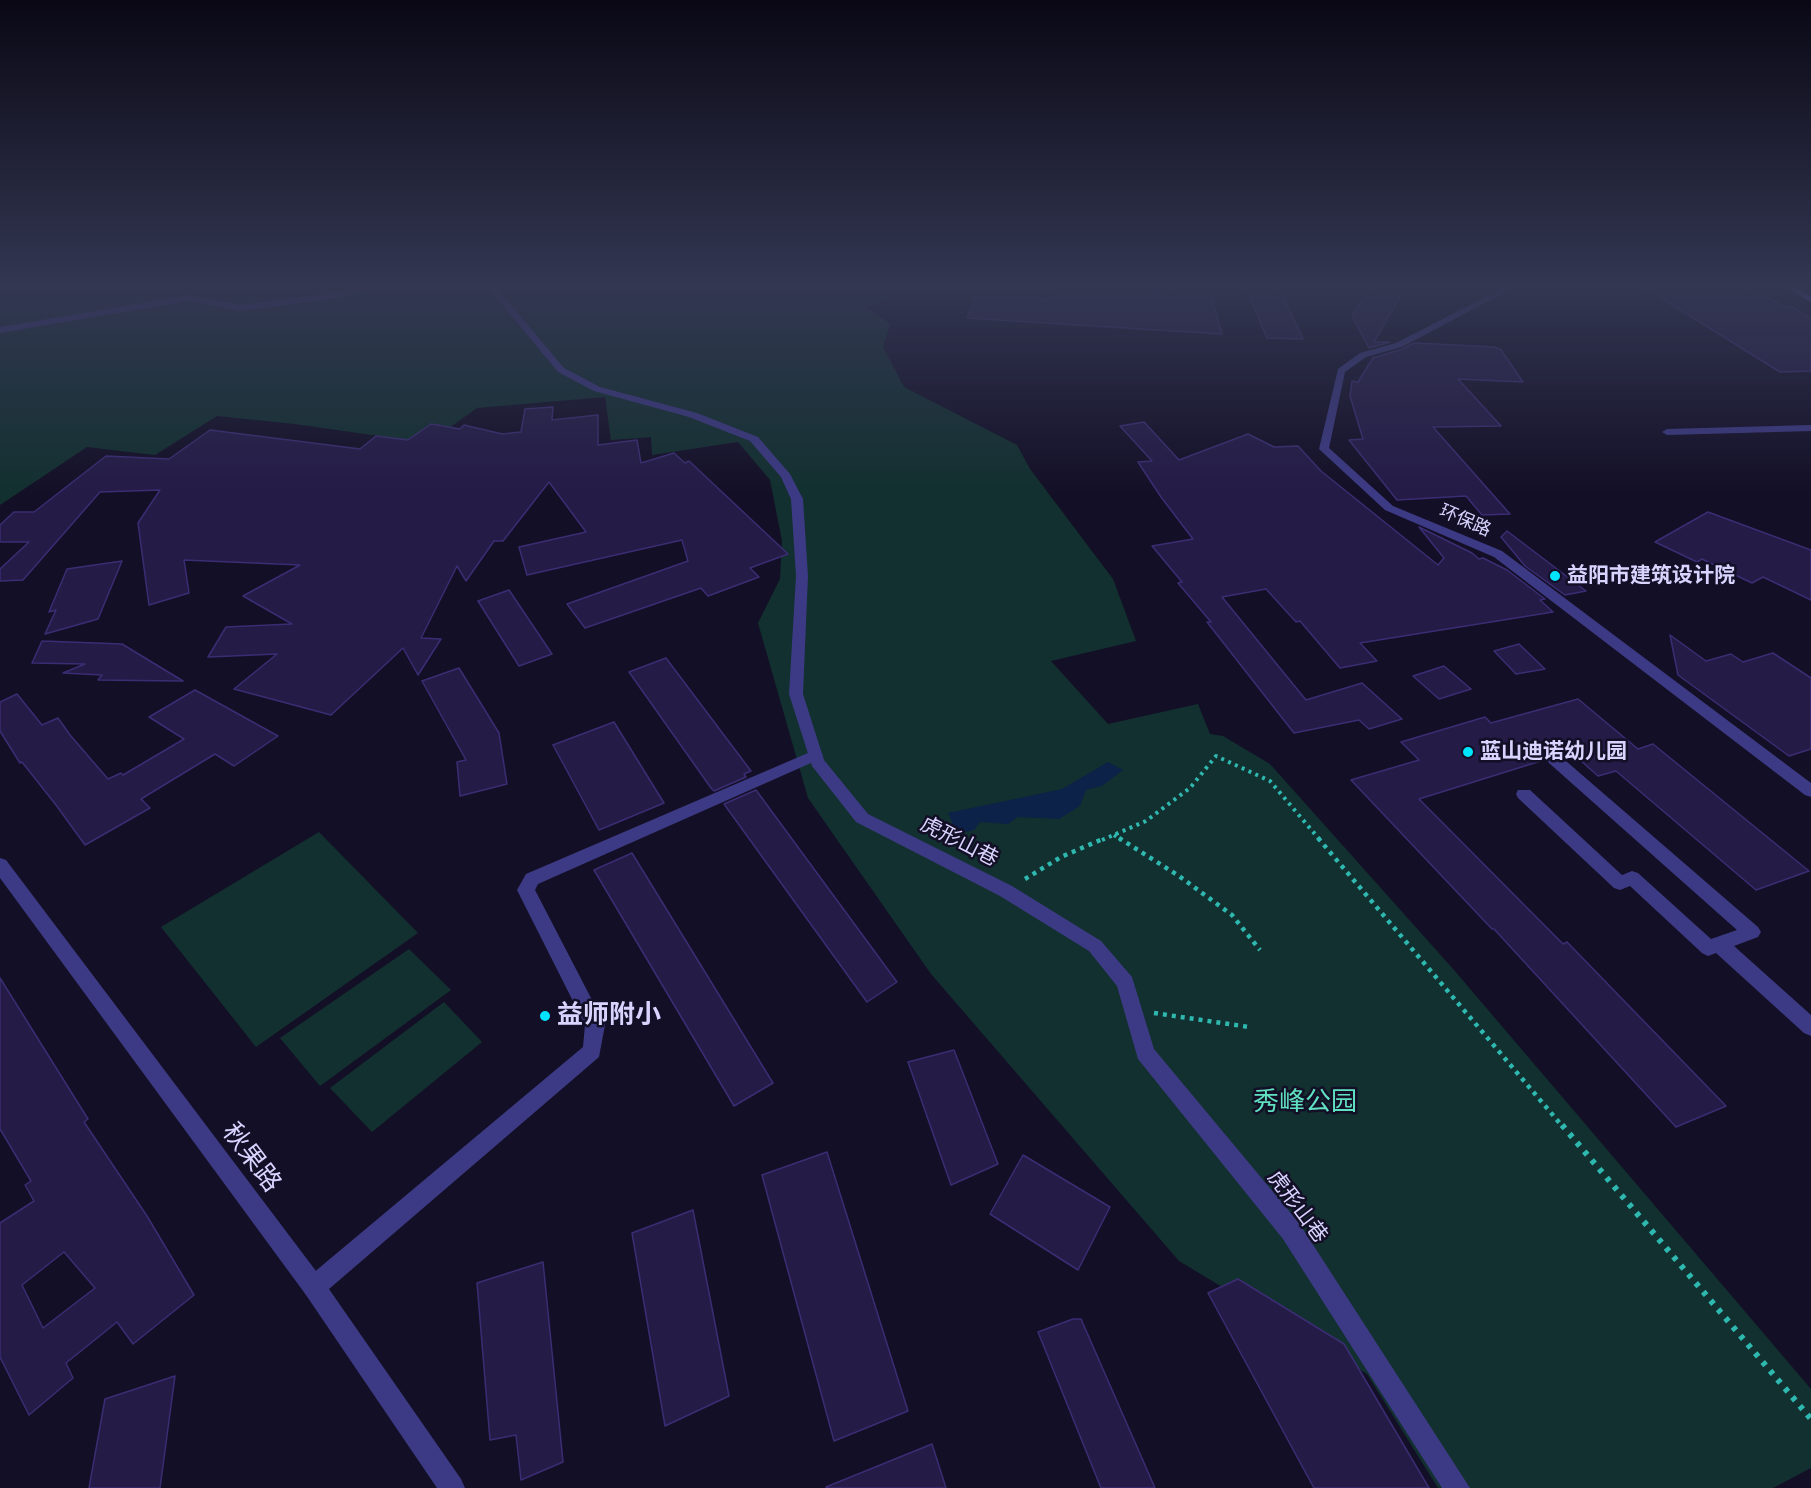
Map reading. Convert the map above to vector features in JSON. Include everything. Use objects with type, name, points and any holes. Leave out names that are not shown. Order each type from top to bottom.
[{"type":"street","name":"虎形山巷","points":[[549,355],[561,370],[597,389],[693,416],[754,439],[786,476],[797,499],[802,576],[796,694],[817,762],[862,818],[1006,891],[1095,946],[1125,983],[1145,1053],[1291,1231],[1457,1488]]},
{"type":"street","name":"环保路","points":[[1362,355],[1341,371],[1324,449],[1389,508],[1498,554],[1811,791]]},
{"type":"street","points":[[1667,432],[1811,428]]},
{"type":"street","points":[[314,1287],[592,1051],[595,1024],[525,890],[532,879],[815,755]]},
{"type":"street","points":[[1524,794],[1620,883],[1632,878],[1708,948],[1752,932],[1554,759]]},
{"type":"street","name":"秋果路","points":[[0,865],[314,1287],[452,1488]]},
{"type":"street","points":[[1719,944],[1811,1027]]},
{"type":"path","points":[[1006,891],[1061,857],[1146,821],[1190,788],[1216,756],[1270,781],[1811,1419]]},
{"type":"path","points":[[1113,834],[1179,876],[1232,915],[1260,950]]},
{"type":"path","points":[[1132,1009],[1249,1027]]},
{"type":"green space","name":"秀峰公园","points":[[0,355],[887,355],[904,387],[1017,445],[1030,469],[1113,579],[1136,641],[1051,661],[1108,724],[1198,704],[1210,734],[1223,736],[1270,764],[1454,970],[1811,1389],[1811,1468],[1773,1488],[1438,1488],[1367,1374],[1179,1261],[931,974],[808,798],[758,623],[780,579],[782,541],[770,480],[738,442],[652,455],[651,437],[611,440],[605,397],[477,408],[428,443],[295,424],[217,416],[155,455],[87,447],[0,505]]},
{"type":"green space","points":[[319,832],[418,933],[256,1047],[161,927]]},
{"type":"green space","points":[[409,949],[451,990],[320,1086],[280,1038]]},
{"type":"green space","points":[[444,1002],[482,1042],[372,1132],[330,1088]]},
{"type":"water","points":[[1108,762],[1123,770],[1102,786],[1086,790],[1080,806],[1059,819],[1018,817],[1008,824],[980,822],[974,830],[957,834],[948,813],[1062,789]]},
{"type":"building","points":[[1382,355],[1505,355],[1523,382],[1458,379],[1501,426],[1433,427],[1510,514],[1482,515],[1466,496],[1397,500],[1349,440],[1363,439],[1350,396],[1352,381],[1358,382],[1373,358]]},
{"type":"building","points":[[1753,355],[1811,355],[1811,371],[1780,372]]},
{"type":"building","points":[[553,407],[552,420],[598,415],[598,445],[637,440],[641,463],[674,453],[685,463],[689,461],[788,554],[750,568],[759,577],[708,596],[701,588],[585,628],[567,604],[688,561],[682,540],[527,575],[519,547],[586,532],[549,482],[503,541],[494,541],[466,581],[457,566],[421,638],[441,639],[418,675],[403,648],[331,715],[234,689],[277,654],[208,657],[226,627],[292,624],[243,596],[300,565],[184,560],[189,593],[149,605],[138,523],[160,490],[100,492],[23,580],[0,581],[0,569],[29,542],[0,542],[0,525],[14,512],[34,512],[106,456],[169,459],[210,430],[360,449],[376,436],[408,440],[431,424],[460,429],[464,425],[502,434],[521,432],[525,409]]},
{"type":"building","points":[[1144,422],[1179,460],[1248,434],[1274,447],[1298,446],[1321,471],[1438,565],[1444,558],[1419,527],[1472,553],[1479,559],[1483,558],[1507,570],[1545,599],[1540,600],[1553,612],[1360,643],[1377,661],[1340,668],[1300,621],[1296,622],[1266,589],[1222,597],[1306,700],[1362,683],[1402,719],[1369,729],[1359,720],[1294,733],[1207,622],[1211,622],[1178,583],[1182,582],[1152,546],[1193,539],[1138,462],[1152,461],[1120,426]]},
{"type":"building","points":[[1708,512],[1811,550],[1811,600],[1763,577],[1752,583],[1702,559],[1697,562],[1655,542]]},
{"type":"building","points":[[1507,531],[1586,591],[1565,595],[1525,566],[1501,537]]},
{"type":"building","points":[[122,561],[98,619],[45,634],[56,610],[49,612],[67,569]]},
{"type":"building","points":[[509,590],[552,654],[519,666],[478,601]]},
{"type":"building","points":[[1670,635],[1706,661],[1731,654],[1743,662],[1773,653],[1811,678],[1811,749],[1789,756],[1678,675]]},
{"type":"building","points":[[42,641],[122,644],[183,681],[98,680],[102,675],[63,673],[85,664],[32,663]]},
{"type":"building","points":[[1519,644],[1545,669],[1516,674],[1494,651]]},
{"type":"building","points":[[666,658],[751,771],[744,774],[746,777],[714,791],[629,672]]},
{"type":"building","points":[[1444,666],[1471,689],[1439,699],[1413,676]]},
{"type":"building","points":[[459,668],[499,733],[507,784],[460,796],[457,762],[466,760],[422,681]]},
{"type":"building","points":[[195,690],[278,736],[234,766],[215,754],[141,799],[150,808],[85,845],[22,762],[20,763],[0,731],[0,702],[17,694],[42,725],[58,718],[108,779],[121,773],[123,775],[184,739],[149,717]]},
{"type":"building","points":[[1578,699],[1638,749],[1653,744],[1809,871],[1756,890],[1616,771],[1598,776],[1571,752],[1562,755],[1549,753],[1544,760],[1419,799],[1563,944],[1567,942],[1726,1106],[1676,1127],[1494,929],[1351,780],[1419,760],[1401,742],[1485,717],[1491,723]]},
{"type":"building","points":[[614,722],[664,803],[599,830],[553,745]]},
{"type":"building","points":[[756,790],[897,982],[867,1002],[724,804]]},
{"type":"building","points":[[632,853],[773,1083],[734,1106],[594,870]]},
{"type":"building","points":[[0,978],[88,1119],[84,1122],[147,1216],[194,1295],[133,1344],[117,1322],[66,1363],[73,1378],[29,1415],[0,1357],[0,1223],[34,1201],[25,1185],[31,1181],[0,1129]],"holes":[[[64,1252],[95,1288],[43,1328],[22,1285]]]},
{"type":"building","points":[[954,1050],[998,1164],[951,1185],[908,1062]]},
{"type":"building","points":[[827,1152],[908,1411],[834,1441],[762,1175]]},
{"type":"building","points":[[1023,1155],[1110,1207],[1078,1270],[990,1214]]},
{"type":"building","points":[[693,1210],[729,1396],[665,1426],[632,1233]]},
{"type":"building","points":[[543,1262],[563,1462],[521,1480],[516,1435],[490,1440],[477,1283]]},
{"type":"building","points":[[1238,1279],[1344,1344],[1429,1488],[1314,1488],[1208,1293]]},
{"type":"building","points":[[1073,1319],[1081,1319],[1155,1488],[1101,1488],[1038,1332]]},
{"type":"building","points":[[175,1376],[160,1488],[89,1488],[105,1399]]},
{"type":"building","points":[[932,1444],[946,1488],[826,1488],[826,1487]]},
{"type":"place","name":"益阳市建筑设计院","points":[[1555,576]]},
{"type":"place","name":"蓝山迪诺幼儿园","points":[[1468,752]]},
{"type":"place","name":"益师附小","points":[[545,1016]]}]
